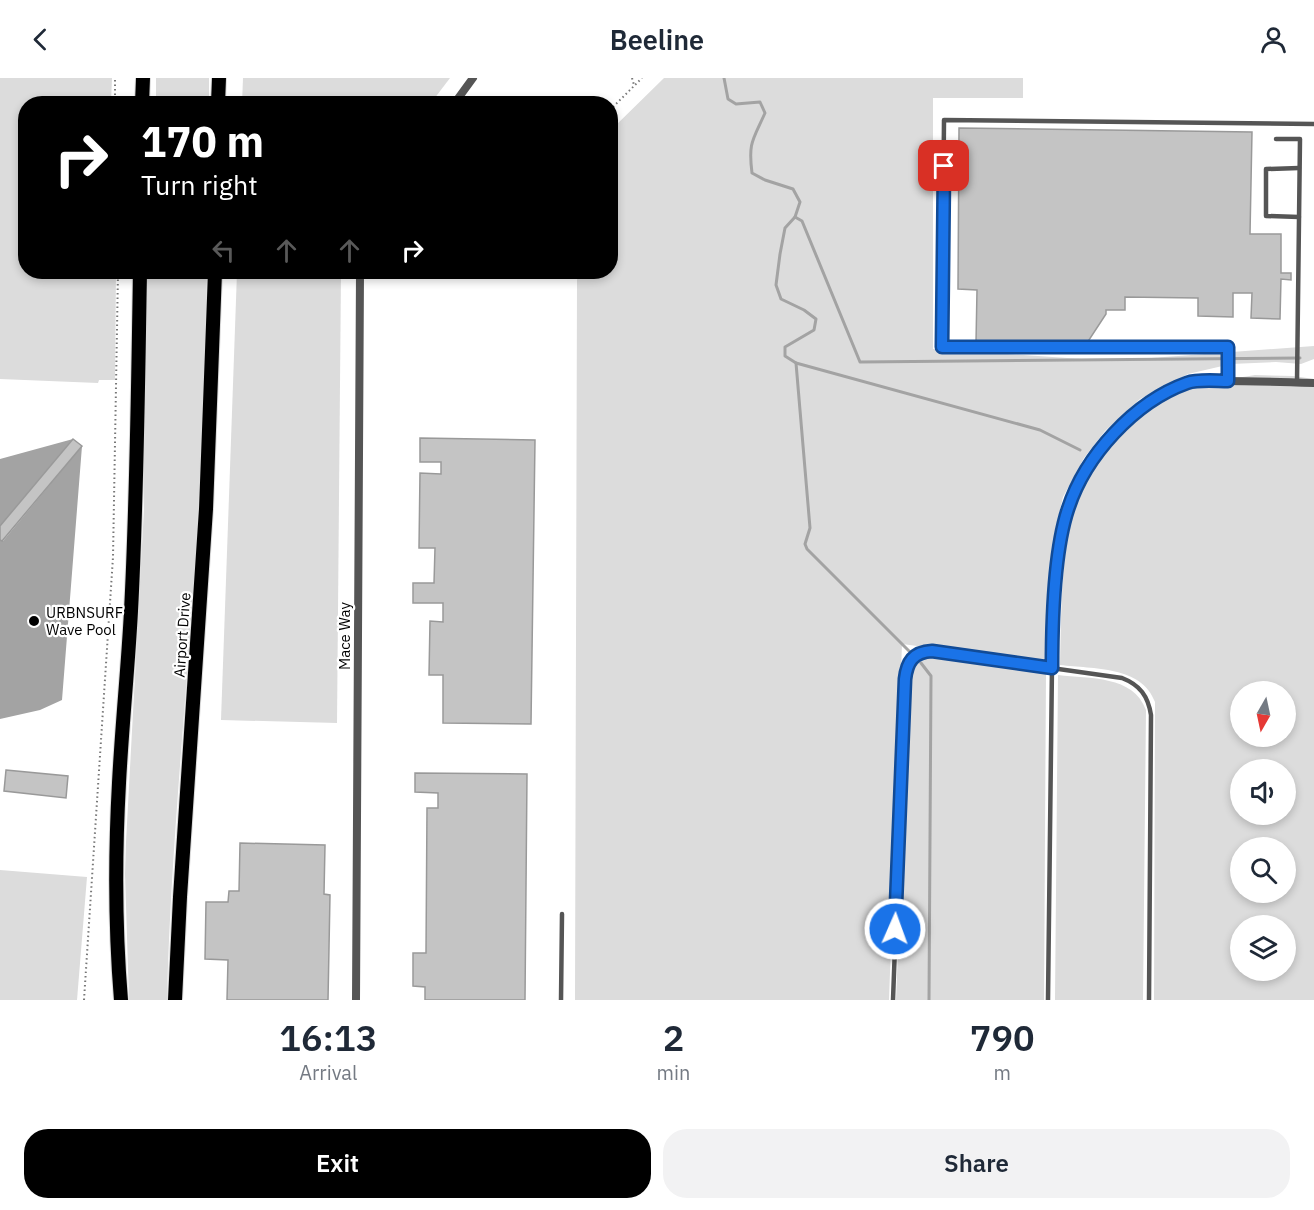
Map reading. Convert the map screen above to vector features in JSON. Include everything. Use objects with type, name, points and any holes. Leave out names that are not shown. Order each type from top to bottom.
[{"type":"main road","points":[[142,78],[142,96]]},
{"type":"main road","points":[[218,96],[219,78]]},
{"type":"main road","points":[[121,1000],[116,920],[116,871],[119,784],[129,657],[136,510],[140,279]]},
{"type":"main road","name":"Airport Drive","points":[[175,1000],[207,509],[215,279]]},
{"type":"street","points":[[460,96],[473,78]]},
{"type":"street","name":"Mace Way","points":[[356,1000],[360,279]]},
{"type":"street","points":[[1052,666],[1060,545],[1067,509],[1079,481],[1120,427],[1150,402],[1188,382],[1314,382]]},
{"type":"lane","points":[[1228,381],[1228,347],[942,347],[944,120],[1314,124]]},
{"type":"lane","points":[[1276,139],[1300,139],[1297,382]]},
{"type":"lane","points":[[1299,168],[1266,169],[1266,216],[1299,217]]},
{"type":"lane","points":[[893,1000],[906,668],[916,655],[932,651],[1052,666],[1122,678],[1132,682],[1146,696],[1151,715],[1149,1000]]},
{"type":"lane","points":[[1048,1000],[1052,666]]},
{"type":"lane","points":[[561,1000],[562,914]]},
{"type":"path","points":[[115,78],[115,96]]},
{"type":"path","points":[[632,78],[634,85]]},
{"type":"path","points":[[618,102],[642,78]]},
{"type":"path","points":[[84,1000],[113,557],[118,279]]},
{"type":"shaded area","points":[[0,78],[112,78],[111,96],[18,96],[18,279],[116,279],[115,380],[99,380],[98,383],[0,379]]},
{"type":"shaded area","points":[[156,78],[209,78],[209,96],[156,96]]},
{"type":"shaded area","points":[[243,78],[450,78],[436,96],[242,96]]},
{"type":"shaded area","points":[[664,78],[1023,78],[1023,98],[933,98],[933,349],[1111,361],[1314,346],[1314,359],[1301,364],[1276,362],[1231,364],[1188,374],[1140,399],[1105,431],[1084,458],[1063,497],[1055,531],[1049,575],[1046,663],[902,644],[889,1000],[575,1000],[577,280],[618,279],[618,123]]},
{"type":"shaded area","points":[[146,279],[207,279],[197,533],[174,857],[167,1000],[129,1000],[125,874],[144,509]]},
{"type":"shaded area","points":[[237,279],[341,279],[337,723],[221,720]]},
{"type":"shaded area","points":[[1255,375],[1314,379],[1314,1000],[1154,1000],[1155,702],[1149,690],[1128,676],[1101,669],[1060,665],[1065,553],[1073,513],[1081,490],[1107,449],[1142,415],[1162,401],[1184,390],[1211,382]]},
{"type":"shaded area","points":[[73,439],[0,526],[0,459]]},
{"type":"shaded area","name":"URBNSURF Wave Pool","points":[[82,446],[62,700],[40,710],[0,719],[0,540],[3,541]]},
{"type":"shaded area","points":[[936,656],[1046,673],[1044,1000],[896,1000],[909,680],[917,663],[925,658]]},
{"type":"shaded area","points":[[1058,675],[1109,681],[1121,685],[1131,690],[1140,699],[1146,710],[1143,1000],[1055,1000]]},
{"type":"shaded area","points":[[0,870],[87,877],[77,1000],[0,1000]]},
{"type":"building","points":[[959,128],[1252,132],[1250,234],[1281,234],[1281,273],[1291,273],[1291,280],[1281,279],[1280,319],[1251,318],[1252,293],[1233,293],[1233,317],[1198,316],[1198,298],[1125,297],[1125,310],[1106,310],[1106,314],[1087,343],[976,342],[977,290],[958,289]]},
{"type":"building","points":[[420,438],[535,440],[531,724],[443,723],[443,675],[429,675],[430,621],[443,622],[443,603],[413,603],[413,583],[434,583],[435,548],[419,548],[420,473],[441,474],[441,462],[420,462]]},
{"type":"building","points":[[73,439],[82,446],[2,541],[0,540],[0,526]]},
{"type":"building","points":[[6,770],[68,776],[66,798],[4,791]]},
{"type":"building","points":[[415,773],[527,774],[525,1000],[425,1000],[425,987],[413,986],[413,953],[426,953],[427,808],[438,808],[438,793],[415,792]]},
{"type":"building","points":[[240,843],[325,845],[324,894],[330,895],[328,1000],[227,1000],[228,960],[205,959],[206,902],[228,902],[229,891],[239,891]]},
{"type":"waterway","points":[[724,78],[728,99],[736,104],[760,102],[765,113],[751,148],[752,173],[793,189],[800,202],[795,217],[785,228],[776,285],[781,299],[804,310],[816,319],[814,330],[785,347],[785,356],[796,363],[810,528],[805,544],[807,549],[909,651]]},
{"type":"waterway","points":[[795,217],[802,221],[860,362],[1300,358]]},
{"type":"waterway","points":[[796,363],[1040,430],[1080,450]]},
{"type":"waterway","points":[[921,663],[931,676],[929,1000]]},
{"type":"place","name":"URBNSURF Wave Pool","points":[[34,621]]},
{"type":"route","points":[[895,929],[905,679],[906,668],[910,660],[922,652],[932,651],[1052,668],[1060,545],[1067,509],[1079,481],[1098,451],[1120,427],[1150,402],[1188,382],[1228,381],[1228,347],[942,347],[944,166]]}]
